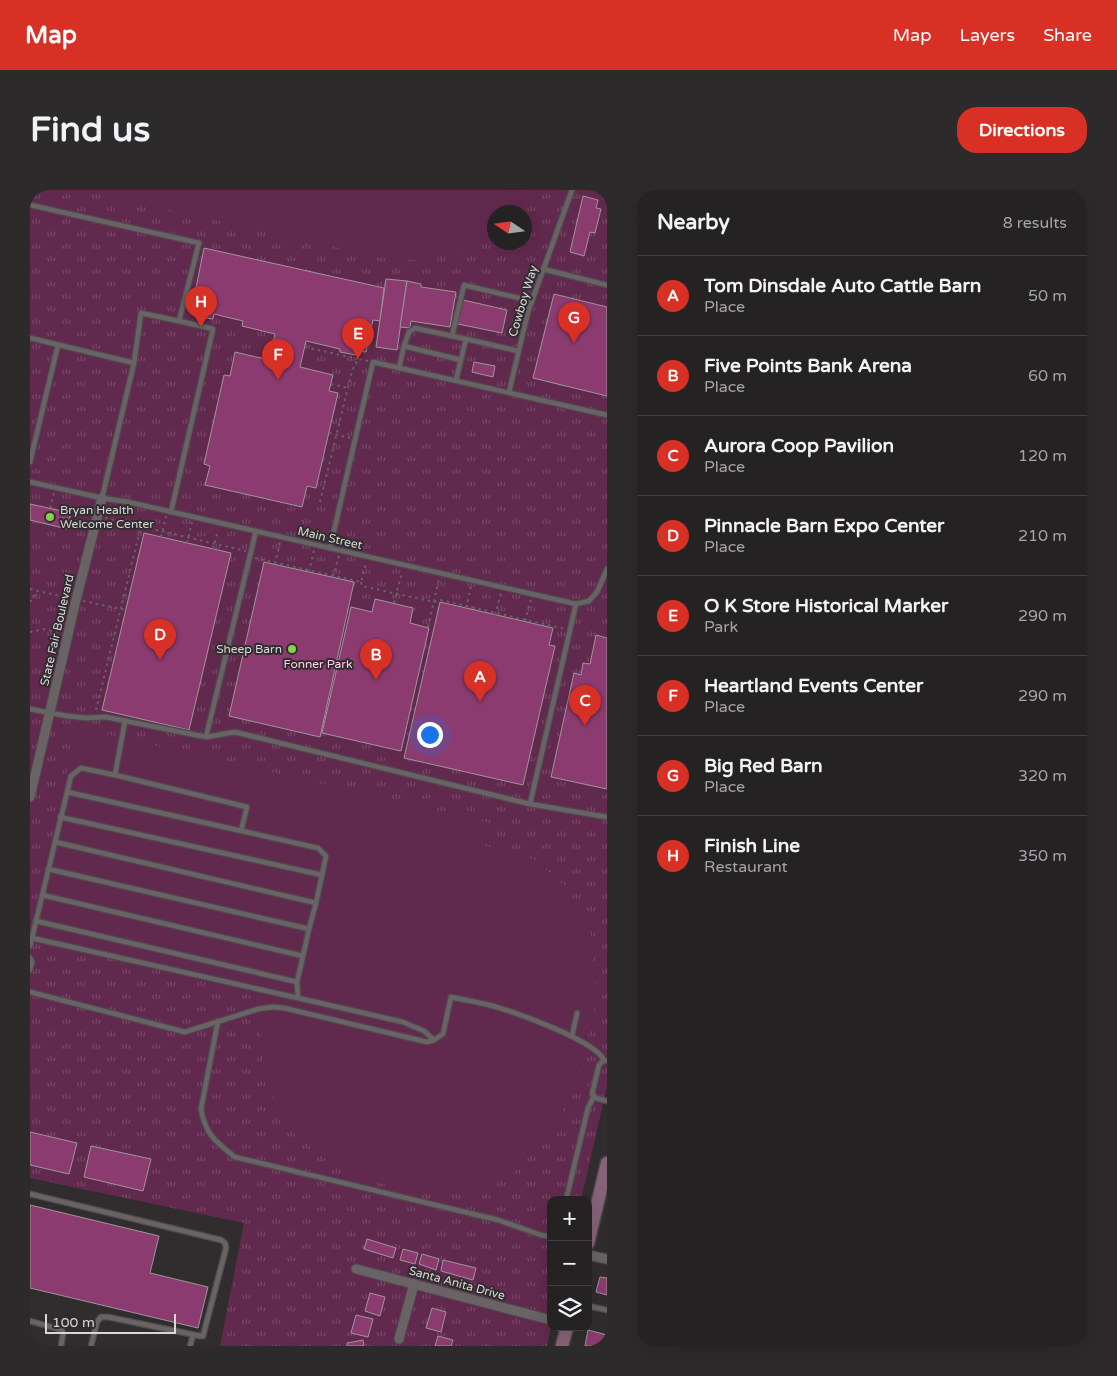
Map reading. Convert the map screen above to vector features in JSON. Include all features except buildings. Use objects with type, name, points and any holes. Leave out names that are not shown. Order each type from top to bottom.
[{"type":"street","name":"State Fair Boulevard","points":[[30,797],[102,498]]},
{"type":"street","points":[[588,1241],[607,1163]]},
{"type":"street","points":[[592,1256],[607,1259]]},
{"type":"street","name":"Santa Anita Drive","points":[[356,1269],[547,1319]]},
{"type":"street","points":[[399,1339],[414,1284]]},
{"type":"street","points":[[562,1346],[566,1331]]},
{"type":"lane","name":"Cowboy Way","points":[[509,392],[532,301],[572,190]]},
{"type":"lane","points":[[30,205],[199,243],[179,321]]},
{"type":"lane","points":[[543,269],[607,284]]},
{"type":"lane","points":[[452,336],[464,285],[532,301]]},
{"type":"lane","points":[[102,498],[134,363],[141,313],[213,329],[169,511]]},
{"type":"lane","points":[[399,368],[409,332],[414,328],[518,351]]},
{"type":"lane","points":[[30,338],[134,363]]},
{"type":"lane","points":[[456,380],[466,339]]},
{"type":"lane","points":[[30,462],[58,344]]},
{"type":"lane","points":[[404,346],[461,360]]},
{"type":"lane","points":[[330,548],[373,362],[607,415]]},
{"type":"lane","name":"Main Street","points":[[30,482],[169,511],[576,604]]},
{"type":"lane","points":[[206,737],[256,531]]},
{"type":"lane","points":[[530,804],[576,604],[589,601],[597,592],[607,569]]},
{"type":"lane","points":[[30,709],[67,716],[106,717],[125,720],[206,737],[235,732],[530,804],[607,817]]},
{"type":"lane","points":[[115,775],[125,720]]},
{"type":"lane","points":[[30,946],[71,776],[81,768],[247,807],[241,831]]},
{"type":"lane","points":[[67,792],[318,848],[326,856],[297,982],[298,998]]},
{"type":"lane","points":[[60,817],[322,875]]},
{"type":"lane","points":[[54,842],[316,902]]},
{"type":"lane","points":[[48,868],[309,929]]},
{"type":"lane","points":[[42,895],[303,956]]},
{"type":"lane","points":[[36,920],[297,982]]},
{"type":"lane","points":[[32,938],[403,1022],[424,1031],[434,1040]]},
{"type":"lane","points":[[30,958],[32,962],[30,970]]},
{"type":"lane","points":[[30,992],[185,1032],[258,1009],[272,1007],[284,1008],[427,1042],[434,1040],[442,1034],[450,998],[492,1006],[572,1036],[601,1054],[605,1061],[599,1065],[592,1094],[594,1096],[588,1108],[567,1196]]},
{"type":"lane","points":[[572,1036],[577,1013]]},
{"type":"lane","points":[[218,1022],[201,1109],[203,1123],[213,1139],[235,1157],[498,1220],[547,1236]]},
{"type":"lane","points":[[594,1096],[607,1101]]},
{"type":"lane","points":[[30,1194],[221,1240],[225,1243],[226,1248],[203,1336],[101,1317],[97,1322],[91,1346]]},
{"type":"lane","points":[[592,1307],[607,1310]]},
{"type":"lane","points":[[30,1322],[62,1330],[64,1334],[61,1346]]},
{"type":"lane","points":[[190,1346],[192,1335]]},
{"type":"path","points":[[305,347],[373,362]]},
{"type":"path","points":[[320,502],[352,371],[358,359]]},
{"type":"path","points":[[331,384],[348,388]]},
{"type":"path","points":[[329,433],[355,439]]},
{"type":"path","points":[[50,508],[55,488]]},
{"type":"path","points":[[160,537],[169,511]]},
{"type":"path","points":[[98,516],[215,544],[275,563],[361,582],[362,586],[434,602],[442,600],[570,630]]},
{"type":"path","points":[[186,543],[193,517]]},
{"type":"path","points":[[69,521],[95,527]]},
{"type":"path","points":[[214,549],[220,523]]},
{"type":"path","points":[[94,718],[140,526]]},
{"type":"path","points":[[275,563],[282,537]]},
{"type":"path","points":[[309,571],[316,544]]},
{"type":"path","points":[[333,576],[340,550]]},
{"type":"path","points":[[361,582],[367,556]]},
{"type":"path","points":[[394,603],[404,564]]},
{"type":"path","points":[[428,628],[440,573]]},
{"type":"path","points":[[466,607],[473,580]]},
{"type":"path","points":[[496,614],[502,587]]},
{"type":"path","points":[[30,589],[126,610]]},
{"type":"path","points":[[30,602],[38,591]]},
{"type":"path","points":[[525,620],[532,594]]},
{"type":"path","points":[[30,632],[45,629],[68,635]]},
{"type":"green space","name":"Fonner Park","points":[[30,190],[607,190],[607,1086],[582,1196],[547,1196],[547,1331],[550,1331],[547,1346],[220,1346],[244,1223],[30,1178]]},
{"type":"green space","points":[[81,190],[528,190],[518,205],[487,205],[487,232],[463,246],[446,254],[428,259],[393,260]]},
{"type":"green space","points":[[76,727],[490,823],[485,846],[535,860],[567,888],[591,934],[596,1001],[576,1088],[546,1140],[513,1173],[468,1191],[423,1191],[367,1181],[329,1162],[288,1128],[265,1081],[261,1034],[268,991],[30,939]]},
{"type":"place","name":"Finish Line","points":[[201,327]]},
{"type":"place","name":"Big Red Barn","points":[[574,343]]},
{"type":"place","name":"O K Store Historical Marker","points":[[358,359]]},
{"type":"place","name":"Heartland Events Center","points":[[278,380]]},
{"type":"place","name":"Bryan Health Welcome Center","points":[[50,517]]},
{"type":"place","name":"Sheep Barn","points":[[292,649]]},
{"type":"place","name":"Pinnacle Barn Expo Center","points":[[160,660]]},
{"type":"place","name":"Five Points Bank Arena","points":[[376,680]]},
{"type":"place","name":"Tom Dinsdale Auto Cattle Barn","points":[[480,702]]},
{"type":"place","name":"Aurora Coop Pavilion","points":[[585,726]]}]
